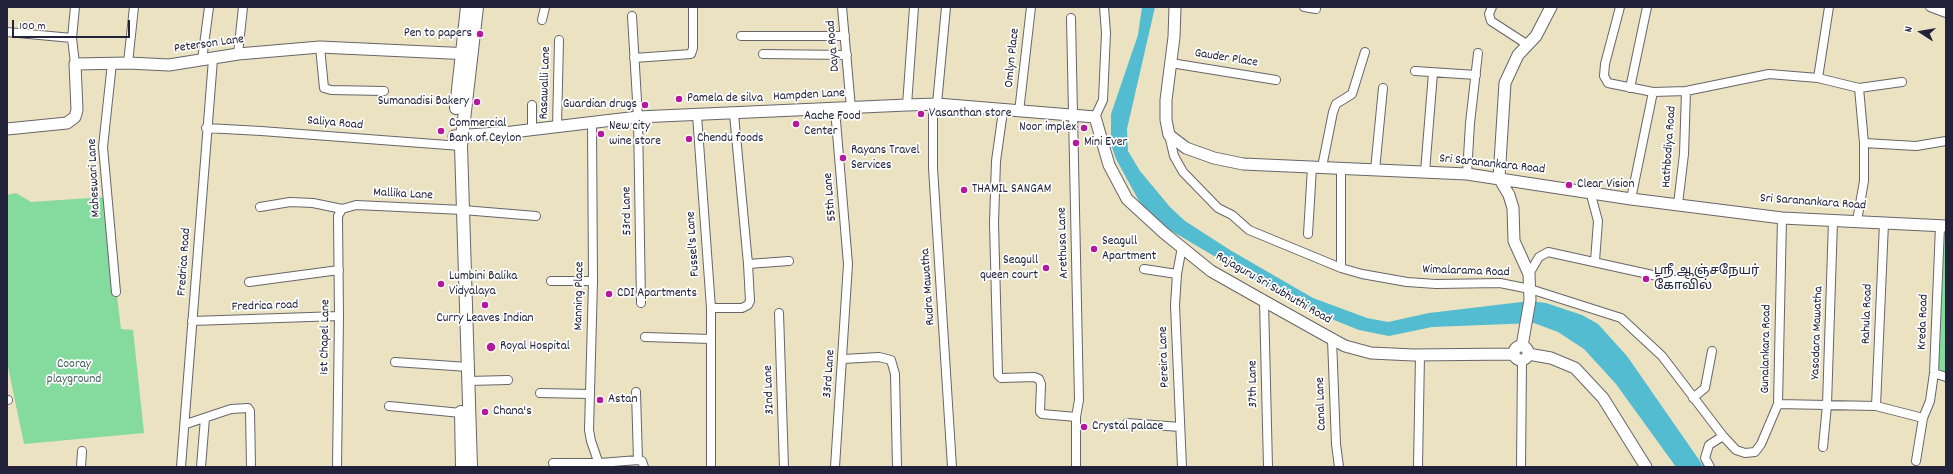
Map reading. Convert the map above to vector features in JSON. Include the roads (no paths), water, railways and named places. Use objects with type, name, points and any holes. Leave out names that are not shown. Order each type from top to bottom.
[{"type":"main road","points":[[467,7],[467,54]]},
{"type":"main road","points":[[462,467],[461,413],[464,367],[457,141],[467,54],[477,7]]},
{"type":"main road","points":[[464,367],[468,381],[471,467]]},
{"type":"street","points":[[7,129],[67,123],[75,117],[77,110],[72,38],[75,7]]},
{"type":"street","points":[[128,63],[134,7]]},
{"type":"street","name":"Fredrica Road","points":[[181,467],[186,424],[206,128],[209,7]]},
{"type":"street","points":[[238,54],[243,7]]},
{"type":"street","points":[[542,20],[545,7]]},
{"type":"street","points":[[634,58],[691,54],[693,48],[692,7]]},
{"type":"street","name":"Daya Road","points":[[842,7],[851,108]]},
{"type":"street","points":[[907,105],[914,7]]},
{"type":"street","name":"Rudra Mawatha","points":[[946,7],[935,104],[933,168],[947,364],[952,467]]},
{"type":"street","name":"Omlyn Place","points":[[1019,112],[1031,7]]},
{"type":"street","points":[[1095,117],[1103,100],[1106,33],[1104,7]]},
{"type":"street","points":[[1169,135],[1166,120],[1166,100],[1171,62],[1175,7]]},
{"type":"street","points":[[1304,7],[1316,9]]},
{"type":"street","points":[[1492,7],[1489,14],[1491,21],[1528,45]]},
{"type":"street","points":[[1521,467],[1521,353],[1526,329],[1530,294],[1529,274],[1514,241],[1513,208],[1509,195],[1499,178],[1505,83],[1518,55],[1536,36],[1551,7]]},
{"type":"street","name":"Hathbodiya Road","points":[[1620,7],[1605,64],[1604,76],[1608,83],[1652,92],[1686,91],[1769,74],[1818,78],[1860,88],[1902,82]]},
{"type":"street","points":[[1630,88],[1648,7]]},
{"type":"street","points":[[1818,78],[1829,7]]},
{"type":"street","points":[[1930,7],[1946,12]]},
{"type":"street","name":"53rd Lane","points":[[632,16],[638,117],[641,303]]},
{"type":"street","name":"Arethusa Lane","points":[[1071,18],[1079,392],[1076,417],[1076,467]]},
{"type":"street","points":[[7,32],[72,38]]},
{"type":"street","points":[[741,36],[845,36]]},
{"type":"street","name":"Rasawalli Lane","points":[[557,127],[559,40]]},
{"type":"street","points":[[320,47],[324,88],[331,90],[384,91]]},
{"type":"street","name":"Peterson Lane","points":[[75,64],[128,63],[169,65],[238,54],[320,47],[364,48],[431,54],[467,54]]},
{"type":"street","points":[[1308,234],[1317,167],[1336,104],[1352,94],[1366,52]]},
{"type":"street","points":[[1467,174],[1470,123],[1478,53]]},
{"type":"street","points":[[764,54],[847,55]]},
{"type":"street","name":"Gauder Place","points":[[1171,62],[1276,80]]},
{"type":"street","name":"Maheswari Lane","points":[[112,63],[103,147],[116,292]]},
{"type":"street","points":[[1415,71],[1476,75]]},
{"type":"street","points":[[1425,172],[1433,72]]},
{"type":"street","points":[[1375,170],[1383,88]]},
{"type":"street","points":[[1857,220],[1864,181],[1864,142],[1860,88]]},
{"type":"street","name":"Hathbodiya Road","points":[[1678,204],[1684,154],[1686,91]]},
{"type":"street","name":"Hathbodiya Road","points":[[1631,199],[1652,92]]},
{"type":"street","name":"Hampden Lane","points":[[457,141],[638,117],[734,114],[907,105],[935,104],[1003,111],[1095,117]]},
{"type":"street","points":[[532,105],[532,130]]},
{"type":"street","name":"55th Lane","points":[[835,109],[848,264],[848,283]]},
{"type":"street","points":[[1003,111],[996,161],[994,223],[998,376],[1001,378],[1034,377],[1039,379],[1041,384],[1040,412],[1042,414],[1076,417]]},
{"type":"street","points":[[711,308],[742,308],[748,305],[750,301],[734,114]]},
{"type":"street","name":"Fussel's Lane","points":[[697,115],[711,308],[711,467]]},
{"type":"street","name":"Rajaguru Sri Subhuthi Road","points":[[1095,117],[1109,165],[1126,199],[1211,271],[1345,346],[1371,353],[1420,355],[1521,353],[1551,358],[1575,368],[1603,398],[1646,467]]},
{"type":"street","name":"Manning Place","points":[[592,123],[593,281],[590,394],[591,441],[600,465]]},
{"type":"street","name":"Saliya Road","points":[[206,128],[457,141]]},
{"type":"street","name":"Sri Saranankara Road","points":[[1169,135],[1186,148],[1214,158],[1243,164],[1467,174],[1631,199],[1782,218],[1857,220],[1943,226]]},
{"type":"street","name":"Wimalarama Road","points":[[1169,135],[1174,156],[1183,172],[1218,208],[1232,215],[1249,230],[1341,268],[1362,274],[1407,282],[1436,284],[1500,283],[1530,294],[1621,318],[1662,356],[1693,398],[1736,450],[1745,453],[1754,452]]},
{"type":"street","points":[[1864,142],[1916,146],[1946,141]]},
{"type":"street","points":[[1341,168],[1341,268]]},
{"type":"street","points":[[1590,192],[1598,221],[1595,261]]},
{"type":"street","points":[[260,207],[290,202],[313,203],[342,209]]},
{"type":"street","name":"Mallika Lane","points":[[342,209],[356,205],[460,210],[536,216]]},
{"type":"street","name":"1st Chapel Lane","points":[[337,467],[339,316],[338,216],[342,209]]},
{"type":"street","name":"Gunalankara Road","points":[[1754,452],[1761,444],[1778,404],[1782,218]]},
{"type":"street","name":"Yasodara Mawatha","points":[[1823,446],[1827,405],[1833,220]]},
{"type":"street","name":"Rahula Road","points":[[1876,406],[1884,223]]},
{"type":"street","name":"Kreda Road","points":[[1916,461],[1923,418],[1930,401],[1934,373],[1943,226]]},
{"type":"street","name":"Pereira Lane","points":[[1182,247],[1177,274],[1175,305],[1182,467]]},
{"type":"street","points":[[1529,274],[1539,257],[1548,252],[1595,261],[1689,283]]},
{"type":"street","points":[[748,264],[789,262]]},
{"type":"street","points":[[1144,269],[1177,274]]},
{"type":"street","points":[[249,282],[339,270]]},
{"type":"street","points":[[551,282],[593,281]]},
{"type":"street","name":"33rd Lane","points":[[835,467],[848,283]]},
{"type":"street","name":"37th Lane","points":[[1264,301],[1268,467]]},
{"type":"street","name":"32nd Lane","points":[[780,313],[784,467]]},
{"type":"street","name":"Fredrica road","points":[[192,321],[339,316]]},
{"type":"street","points":[[645,337],[710,339]]},
{"type":"street","name":"Canal Lane","points":[[1332,339],[1336,444],[1339,467]]},
{"type":"street","points":[[1693,398],[1705,388],[1712,351]]},
{"type":"street","points":[[1418,467],[1420,355]]},
{"type":"street","points":[[843,359],[879,357],[891,360],[895,374],[897,467]]},
{"type":"street","points":[[395,362],[464,367]]},
{"type":"street","points":[[1934,373],[1946,377]]},
{"type":"street","points":[[468,381],[508,380]]},
{"type":"street","points":[[636,392],[638,460]]},
{"type":"street","points":[[540,393],[590,394]]},
{"type":"street","points":[[1778,404],[1876,406],[1923,418]]},
{"type":"street","points":[[389,406],[461,413]]},
{"type":"street","points":[[186,424],[231,409],[245,407],[250,411],[251,467]]},
{"type":"street","points":[[201,467],[205,418]]},
{"type":"street","points":[[1127,423],[1180,427]]},
{"type":"street","points":[[1710,467],[1705,458],[1709,445],[1723,436]]},
{"type":"street","points":[[81,467],[82,451]]},
{"type":"street","points":[[554,463],[600,465],[638,460],[642,462],[644,467]]},
{"type":"water","points":[[1142,7],[1155,7],[1127,129],[1128,151],[1140,171],[1170,207],[1185,221],[1230,250],[1313,298],[1367,318],[1388,322],[1429,313],[1530,301],[1546,303],[1582,315],[1598,324],[1627,356],[1704,467],[1676,467],[1616,384],[1584,349],[1558,332],[1534,323],[1432,327],[1389,336],[1359,330],[1334,320],[1251,278],[1170,230],[1149,212],[1139,201],[1116,159],[1111,144],[1111,114],[1138,35]]},
{"type":"place","name":"Pen to papers","points":[[480,34]]},
{"type":"place","name":"Pamela de silva","points":[[679,99]]},
{"type":"place","name":"Sumanadisi Bakery","points":[[477,102]]},
{"type":"place","name":"Guardian drugs","points":[[645,105]]},
{"type":"place","name":"Vasanthan store","points":[[921,114]]},
{"type":"place","name":"Aache Food Center","points":[[796,124]]},
{"type":"place","name":"Noor implex","points":[[1084,128]]},
{"type":"place","name":"Commercial Bank of Ceylon","points":[[441,131]]},
{"type":"place","name":"New city wine store","points":[[601,134]]},
{"type":"place","name":"Chendu foods","points":[[689,139]]},
{"type":"place","name":"Mini Ever","points":[[1076,143]]},
{"type":"place","name":"Rayans Travel Services","points":[[843,158]]},
{"type":"place","name":"Clear Vision","points":[[1569,185]]},
{"type":"place","name":"THAMIL SANGAM","points":[[964,190]]},
{"type":"place","name":"Seagull Apartment","points":[[1094,249]]},
{"type":"place","name":"Seagull queen court","points":[[1046,268]]},
{"type":"place","name":"ஸ்ரீ ஆஞ்சநேயர் கோவில்","points":[[1646,279]]},
{"type":"place","name":"Lumbini Balika Vidyalaya","points":[[441,284]]},
{"type":"place","name":"CDI Apartments","points":[[609,294]]},
{"type":"place","name":"Curry Leaves Indian","points":[[485,305]]},
{"type":"place","name":"Royal Hospital","points":[[491,347]]},
{"type":"place","name":"Astan","points":[[600,400]]},
{"type":"place","name":"Chana's","points":[[485,412]]},
{"type":"place","name":"Crystal palace","points":[[1084,427]]},
{"type":"park label","name":"Cooray playground","points":[[74,372]]}]
